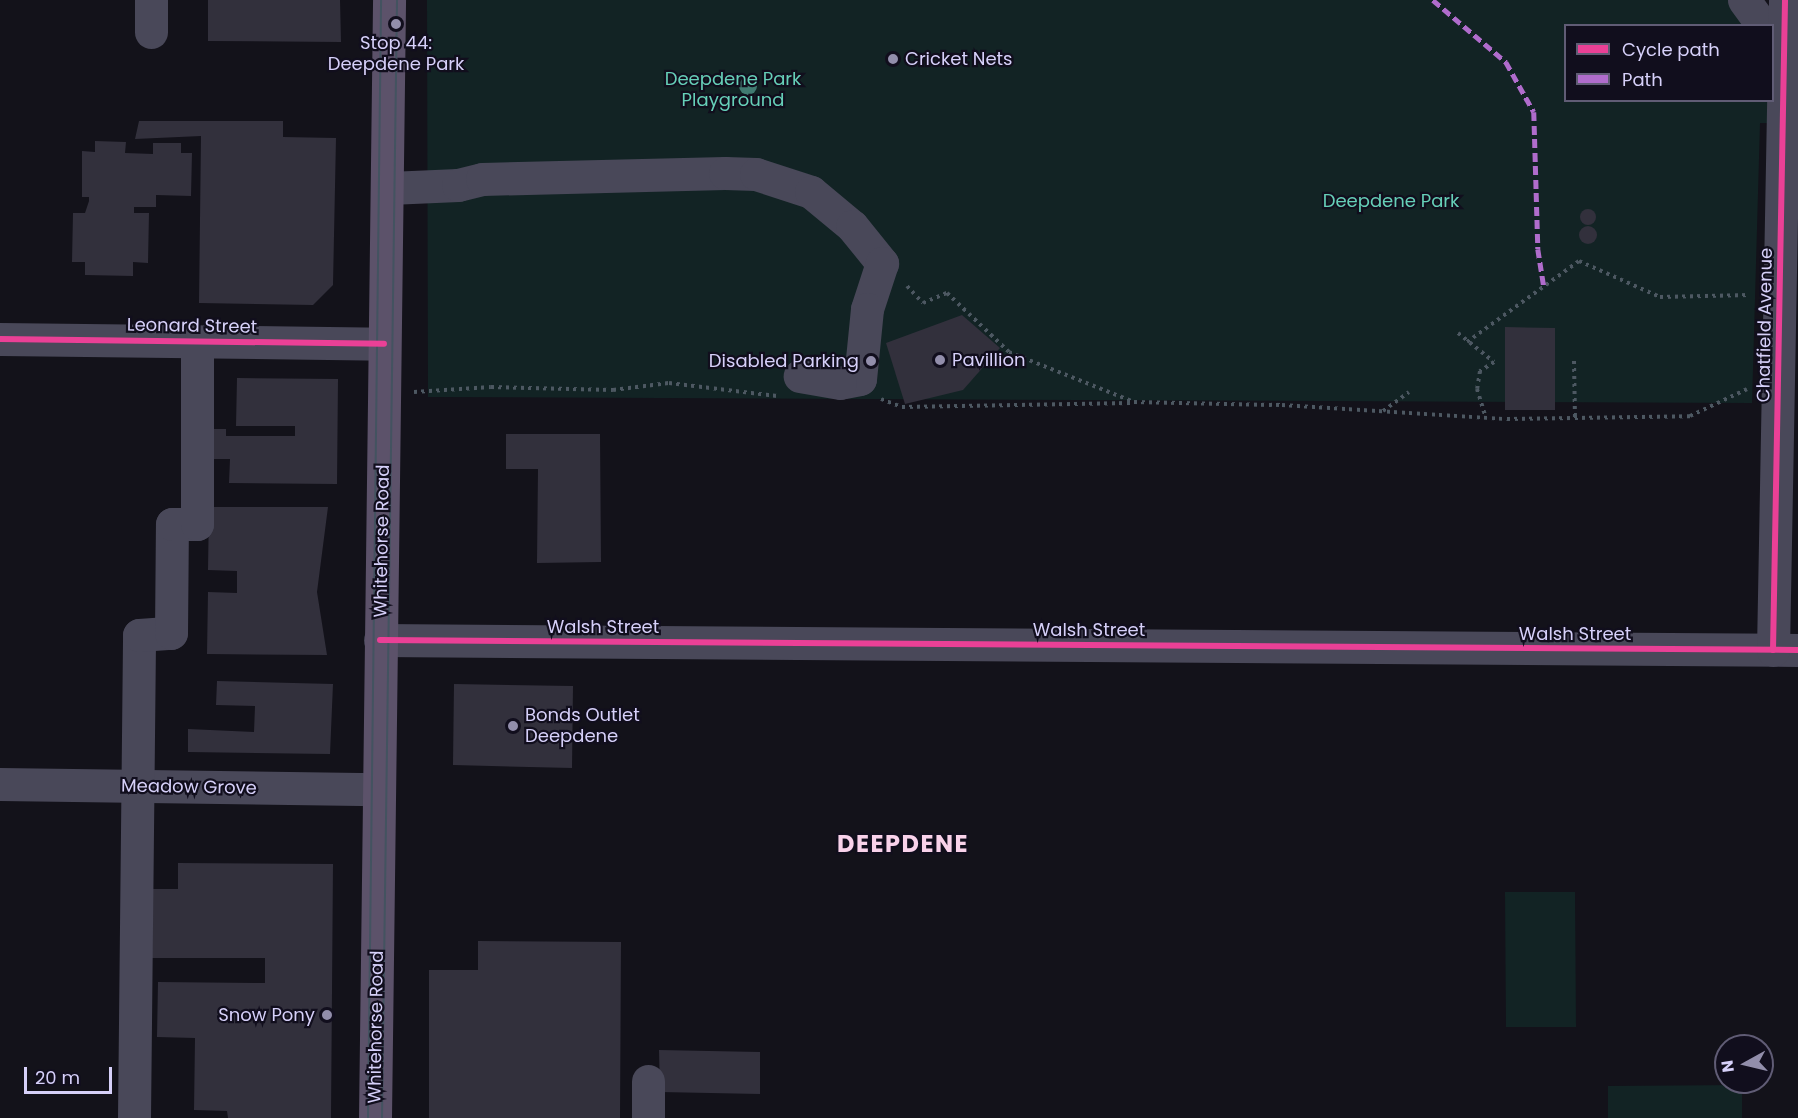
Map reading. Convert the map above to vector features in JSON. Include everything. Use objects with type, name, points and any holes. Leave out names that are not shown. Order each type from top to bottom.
[{"type":"main road","name":"Whitehorse Road","points":[[375,1118],[383,392],[389,188],[389,0]]},
{"type":"street","points":[[151,0],[151,32]]},
{"type":"street","points":[[1744,0],[1762,24]]},
{"type":"street","name":"Chatfield Avenue","points":[[1785,0],[1779,55],[1786,650]]},
{"type":"street","points":[[389,188],[458,185],[482,179],[724,173],[756,174],[811,192],[852,226],[882,263],[867,309],[860,379],[840,383],[800,376]]},
{"type":"street","name":"Leonard Street","points":[[0,339],[384,344]]},
{"type":"street","points":[[134,1118],[139,635],[171,633],[172,524],[197,524],[197,342]]},
{"type":"street","name":"Walsh Street","points":[[380,640],[1786,650]]},
{"type":"street","name":"Meadow Grove","points":[[0,784],[378,789]]},
{"type":"street","points":[[648,1081],[648,1118]]},
{"type":"path","points":[[1467,342],[1579,261],[1660,297],[1756,295],[1756,303]]},
{"type":"path","points":[[934,299],[946,293],[1009,352],[1134,402]]},
{"type":"path","points":[[1458,333],[1494,362],[1480,370],[1477,389],[1486,418]]},
{"type":"path","points":[[1574,361],[1575,418]]},
{"type":"path","points":[[383,392],[446,393],[491,387],[613,390],[669,383],[777,396],[800,376]]},
{"type":"path","points":[[840,383],[902,407],[1134,402],[1486,418],[1690,416],[1753,386]]},
{"type":"path","points":[[1383,412],[1409,392]]},
{"type":"green space","name":"Deepdene Park","points":[[427,0],[1744,0],[1762,24],[1564,24],[1564,102],[1773,102],[1784,123],[1760,123],[1752,403],[428,397]]},
{"type":"green space","points":[[1505,892],[1575,892],[1576,1027],[1506,1027]]},
{"type":"green space","points":[[1714,1085],[1714,1094],[1742,1094],[1742,1118],[1608,1118],[1608,1086]]},
{"type":"building","points":[[208,0],[340,0],[341,42],[208,41]]},
{"type":"building","points":[[139,121],[283,121],[283,137],[336,138],[333,285],[313,305],[199,303],[201,136],[135,139]]},
{"type":"building","points":[[95,141],[126,142],[125,153],[153,154],[153,143],[181,143],[181,153],[192,153],[191,196],[156,195],[156,207],[134,207],[134,213],[149,213],[148,263],[133,262],[133,276],[85,275],[85,262],[72,262],[73,213],[85,213],[89,201],[89,197],[82,197],[82,151],[95,152]]},
{"type":"building","points":[[1585,209],[1591,209],[1596,217],[1594,223],[1585,225],[1580,220],[1580,214]]},
{"type":"building","points":[[1588,226],[1594,229],[1597,235],[1594,241],[1588,244],[1582,241],[1579,235],[1582,229]]},
{"type":"building","name":"Pavillion","points":[[962,315],[1000,348],[963,390],[905,404],[886,343]]},
{"type":"building","points":[[1505,327],[1555,328],[1555,410],[1505,410]]},
{"type":"building","points":[[237,378],[338,379],[337,484],[229,483],[230,459],[202,459],[202,429],[226,429],[226,436],[295,436],[295,426],[236,426]]},
{"type":"building","points":[[506,434],[600,434],[601,562],[537,563],[538,469],[506,469]]},
{"type":"building","points":[[209,507],[328,507],[317,592],[327,655],[207,654],[208,592],[237,593],[237,571],[208,570]]},
{"type":"building","points":[[217,681],[333,684],[330,754],[188,752],[188,729],[254,732],[255,706],[216,705]]},
{"type":"building","name":"Bonds Outlet Deepdene","points":[[454,684],[573,686],[572,768],[453,765]]},
{"type":"building","points":[[178,863],[333,864],[331,1118],[228,1118],[227,1111],[194,1110],[195,1038],[157,1037],[158,982],[265,983],[265,958],[152,958],[153,889],[178,889]]},
{"type":"building","points":[[478,941],[621,942],[620,1118],[429,1118],[429,970],[478,970]]},
{"type":"building","points":[[659,1050],[760,1052],[760,1094],[660,1092]]},
{"type":"tram line","points":[[368,1118],[381,0]]},
{"type":"tram line","points":[[382,1118],[397,0]]},
{"type":"marked path","points":[[1433,0],[1506,62],[1534,112],[1538,249],[1544,286]]},
{"type":"cycle path","points":[[1773,650],[1785,0]]},
{"type":"cycle path","points":[[0,339],[384,344]]},
{"type":"cycle path","points":[[380,640],[1798,650]]},
{"type":"place","name":"Stop 44: Deepdene Park","points":[[396,24]]},
{"type":"place","name":"Cricket Nets","points":[[893,59]]},
{"type":"place","name":"Pavillion","points":[[940,360]]},
{"type":"place","name":"Disabled Parking","points":[[871,361]]},
{"type":"place","name":"Bonds Outlet Deepdene","points":[[513,726]]},
{"type":"place","name":"Snow Pony","points":[[327,1015]]},
{"type":"district","name":"DEEPDENE","points":[[903,844]]},
{"type":"park label","name":"Deepdene Park Playground","points":[[733,90]]}]
